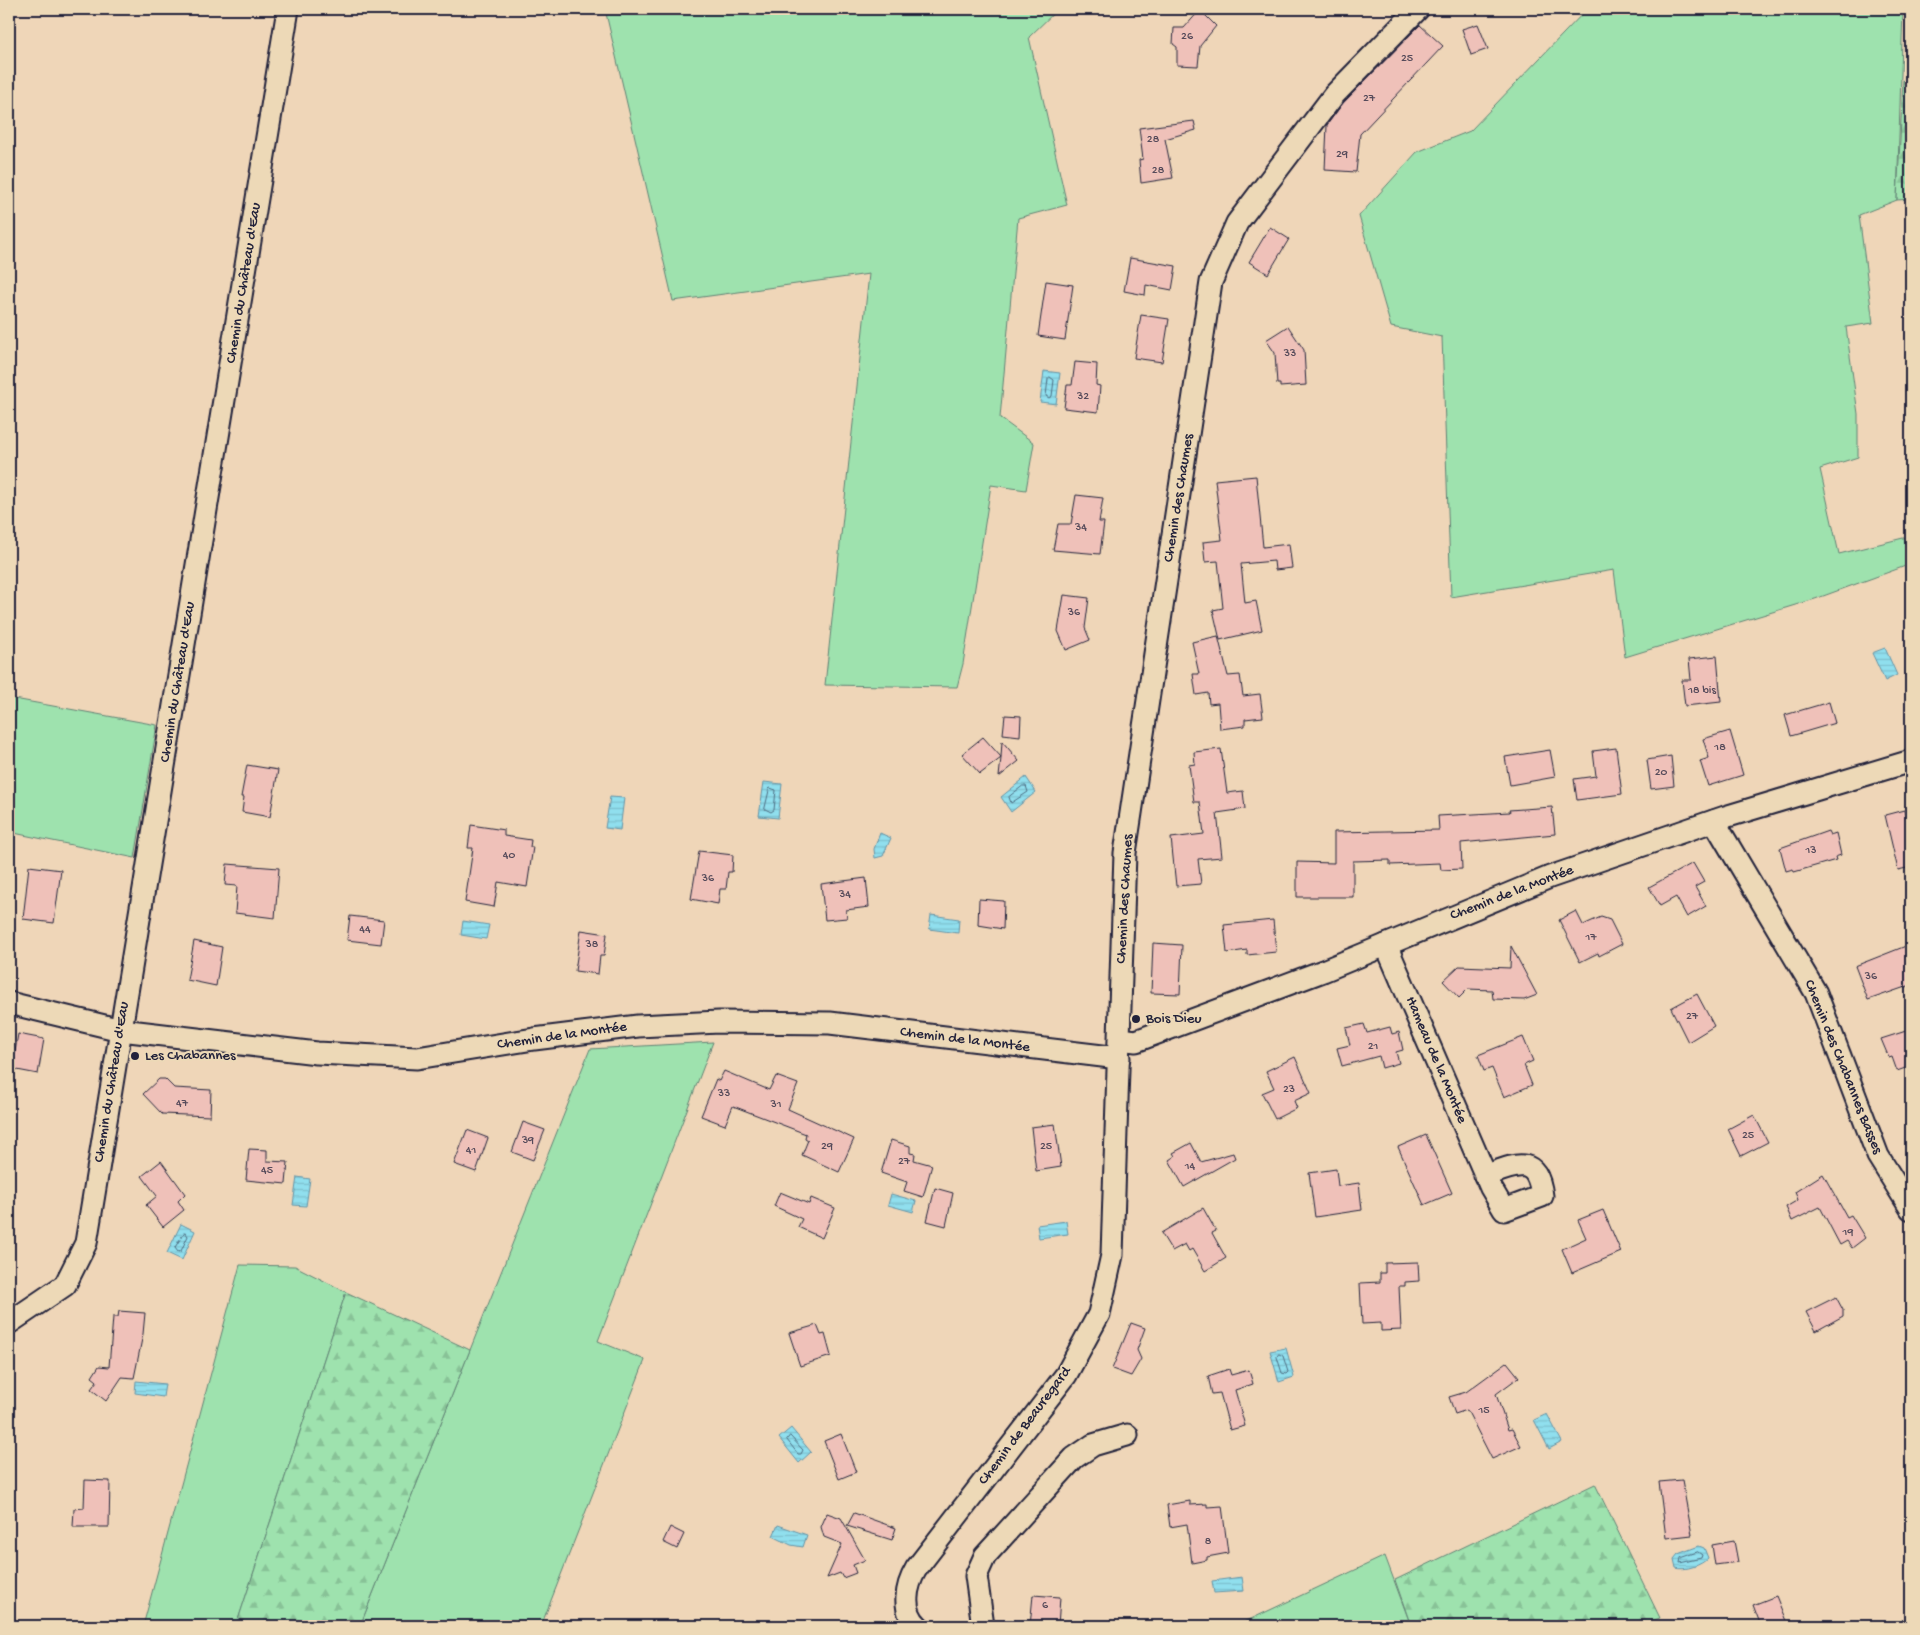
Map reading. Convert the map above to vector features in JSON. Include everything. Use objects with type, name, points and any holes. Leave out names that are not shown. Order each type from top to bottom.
[{"type":"street","name":"Chemin du Château d'Eau","points":[[9,1323],[64,1285],[86,1243],[288,9]]},
{"type":"street","name":"Chemin des Chaumes","points":[[1119,1049],[1125,853],[1211,282],[1237,223],[1328,102],[1418,9]]},
{"type":"street","name":"Chemin de la Montée","points":[[9,1003],[121,1030],[317,1053],[417,1058],[534,1039],[638,1026],[718,1022],[830,1023],[1119,1049],[1323,971],[1550,877],[1714,821],[1911,761]]},
{"type":"street","name":"Chemin des Chabannes Basses","points":[[1714,821],[1816,993],[1878,1156],[1911,1209]]},
{"type":"street","name":"Hameau de la Montée","points":[[1386,945],[1485,1176]]},
{"type":"street","name":"Chemin de Beauregard","points":[[918,1626],[914,1622],[908,1605],[907,1585],[916,1569],[1066,1375],[1099,1314],[1112,1254],[1119,1049]]},
{"type":"street","points":[[983,1626],[976,1576],[985,1556],[1074,1458],[1093,1446],[1127,1436]]},
{"type":"green space","points":[[605,9],[1058,9],[1029,37],[1067,205],[1018,218],[1000,418],[1034,443],[1026,490],[991,485],[963,664],[957,687],[825,685],[869,274],[673,301]]},
{"type":"green space","points":[[1587,9],[1903,9],[1897,200],[1859,215],[1873,323],[1846,327],[1858,414],[1858,457],[1820,469],[1839,554],[1911,536],[1911,564],[1815,599],[1625,657],[1614,570],[1451,597],[1442,337],[1391,327],[1359,216],[1417,152],[1470,131]]},
{"type":"green space","points":[[1911,78],[1911,199],[1897,200],[1903,80]]},
{"type":"green space","points":[[9,698],[157,725],[135,858],[9,832]]},
{"type":"green space","points":[[713,1042],[598,1341],[645,1360],[541,1626],[360,1626],[590,1049]]},
{"type":"green space","points":[[240,1265],[295,1266],[346,1292],[236,1626],[143,1626]]},
{"type":"green space","points":[[346,1292],[470,1350],[360,1626],[236,1626]]},
{"type":"green space","points":[[1595,1484],[1660,1618],[1638,1626],[1411,1626],[1395,1580]]},
{"type":"green space","points":[[1385,1556],[1411,1626],[1236,1626]]},
{"type":"water","points":[[1044,371],[1060,373],[1056,404],[1040,402]]},
{"type":"water","points":[[1885,648],[1897,675],[1885,681],[1872,653]]},
{"type":"water","points":[[1026,777],[1036,792],[1011,812],[1001,797]]},
{"type":"water","points":[[764,782],[782,784],[778,818],[759,816]]},
{"type":"water","points":[[610,797],[624,798],[620,830],[605,828]]},
{"type":"water","points":[[880,833],[891,838],[883,856],[875,858],[874,849]]},
{"type":"water","points":[[931,915],[959,919],[958,933],[929,929]]},
{"type":"water","points":[[463,921],[489,925],[486,939],[461,935]]},
{"type":"water","points":[[297,1177],[310,1179],[306,1206],[293,1205]]},
{"type":"water","points":[[891,1194],[916,1201],[913,1212],[888,1205]]},
{"type":"water","points":[[1066,1221],[1068,1234],[1039,1238],[1037,1225]]},
{"type":"water","points":[[181,1224],[195,1231],[182,1260],[167,1253]]},
{"type":"water","points":[[1286,1348],[1294,1377],[1279,1382],[1270,1351]]},
{"type":"water","points":[[136,1381],[165,1384],[163,1397],[135,1393]]},
{"type":"water","points":[[1547,1414],[1562,1442],[1549,1449],[1534,1420]]},
{"type":"water","points":[[791,1428],[811,1452],[799,1463],[779,1438]]},
{"type":"water","points":[[778,1525],[807,1535],[803,1547],[791,1545],[773,1536]]},
{"type":"water","points":[[1699,1546],[1704,1548],[1708,1558],[1693,1567],[1676,1568],[1674,1559],[1678,1554]]},
{"type":"water","points":[[1242,1577],[1244,1591],[1214,1593],[1212,1581]]},
{"type":"building","points":[[1200,10],[1216,26],[1200,46],[1198,66],[1177,65],[1177,47],[1173,44],[1174,28],[1184,28]]},
{"type":"building","points":[[1478,24],[1488,49],[1471,55],[1462,29]]},
{"type":"building","points":[[1420,25],[1443,46],[1360,134],[1356,172],[1325,170],[1327,125],[1343,103]]},
{"type":"building","points":[[1194,121],[1196,130],[1165,139],[1173,178],[1141,183],[1139,160],[1143,159],[1139,128]]},
{"type":"building","points":[[1270,227],[1289,239],[1268,274],[1249,262]]},
{"type":"building","points":[[1130,258],[1176,266],[1172,290],[1146,285],[1145,295],[1124,291]]},
{"type":"building","points":[[1046,281],[1073,285],[1065,340],[1038,336]]},
{"type":"building","points":[[1141,315],[1169,319],[1162,362],[1134,358]]},
{"type":"building","points":[[1288,326],[1304,350],[1306,385],[1280,387],[1280,384],[1277,384],[1275,353],[1266,340]]},
{"type":"building","points":[[1075,362],[1097,364],[1096,385],[1100,386],[1098,412],[1064,408],[1067,385],[1072,385]]},
{"type":"building","points":[[1256,476],[1263,547],[1289,544],[1292,568],[1275,570],[1274,561],[1241,564],[1245,603],[1256,601],[1262,630],[1220,640],[1213,610],[1223,608],[1218,561],[1205,562],[1203,542],[1222,540],[1215,480]]},
{"type":"building","points":[[1076,495],[1103,498],[1099,522],[1104,522],[1100,554],[1053,550],[1058,524],[1071,524]]},
{"type":"building","points":[[1064,595],[1089,598],[1085,628],[1090,640],[1066,650],[1058,631]]},
{"type":"building","points":[[1218,636],[1228,676],[1240,675],[1243,696],[1260,694],[1263,717],[1245,719],[1245,726],[1220,729],[1218,703],[1209,704],[1208,693],[1196,695],[1193,674],[1199,674],[1192,642]]},
{"type":"building","points":[[1717,656],[1721,702],[1685,706],[1682,680],[1691,680],[1689,659]]},
{"type":"building","points":[[1829,702],[1835,723],[1791,736],[1785,715]]},
{"type":"building","points":[[1005,715],[1021,716],[1020,736],[1003,734]]},
{"type":"building","points":[[1730,731],[1743,775],[1708,786],[1700,761],[1709,758],[1703,739]]},
{"type":"building","points":[[983,737],[1001,757],[1002,741],[1019,761],[999,777],[1001,758],[980,774],[962,754]]},
{"type":"building","points":[[1616,748],[1622,794],[1577,800],[1574,779],[1596,776],[1593,751]]},
{"type":"building","points":[[1221,749],[1227,793],[1243,791],[1245,809],[1217,813],[1222,857],[1198,859],[1201,884],[1176,886],[1171,838],[1204,834],[1200,802],[1194,802],[1189,765],[1195,764],[1194,752]]},
{"type":"building","points":[[1550,750],[1555,777],[1510,785],[1505,757]]},
{"type":"building","points":[[1671,756],[1674,786],[1651,789],[1647,760]]},
{"type":"building","points":[[247,765],[278,770],[270,817],[242,812],[244,797],[241,797]]},
{"type":"building","points":[[1552,807],[1555,834],[1461,843],[1462,869],[1441,870],[1440,863],[1390,865],[1390,860],[1353,861],[1353,897],[1297,897],[1297,862],[1334,863],[1334,832],[1439,830],[1438,816],[1510,812],[1509,810]]},
{"type":"building","points":[[1904,810],[1909,829],[1911,828],[1911,867],[1898,870],[1885,815]]},
{"type":"building","points":[[471,825],[504,830],[504,836],[531,840],[530,847],[533,847],[527,887],[498,882],[494,907],[465,902],[473,848],[468,848]]},
{"type":"building","points":[[1828,831],[1830,835],[1836,833],[1841,855],[1835,857],[1836,860],[1794,872],[1793,869],[1786,871],[1780,848]]},
{"type":"building","points":[[699,851],[733,855],[732,872],[728,872],[726,889],[720,889],[718,904],[691,899]]},
{"type":"building","points":[[1693,863],[1704,882],[1695,887],[1706,906],[1687,917],[1676,897],[1660,906],[1649,887]]},
{"type":"building","points":[[227,864],[279,868],[275,918],[235,913],[237,886],[225,885]]},
{"type":"building","points":[[29,866],[61,870],[54,923],[23,919]]},
{"type":"building","points":[[866,878],[869,907],[846,910],[847,918],[825,920],[821,884]]},
{"type":"building","points":[[979,899],[1004,901],[1003,929],[978,925]]},
{"type":"building","points":[[1576,911],[1583,925],[1601,917],[1610,920],[1622,944],[1599,956],[1598,953],[1580,962],[1559,920]]},
{"type":"building","points":[[350,916],[384,920],[381,944],[347,940]]},
{"type":"building","points":[[1273,920],[1276,952],[1247,955],[1247,950],[1227,953],[1224,925]]},
{"type":"building","points":[[581,930],[607,934],[604,956],[600,956],[598,974],[575,971]]},
{"type":"building","points":[[194,941],[222,947],[216,986],[187,980]]},
{"type":"building","points":[[1153,943],[1182,945],[1180,994],[1151,993]]},
{"type":"building","points":[[1911,944],[1911,985],[1868,1000],[1855,966]]},
{"type":"building","points":[[1511,946],[1537,995],[1524,1000],[1493,999],[1492,990],[1468,989],[1459,998],[1443,981],[1459,966],[1510,968]]},
{"type":"building","points":[[1697,994],[1714,1026],[1688,1042],[1671,1008]]},
{"type":"building","points":[[1364,1024],[1367,1033],[1390,1027],[1392,1034],[1399,1032],[1403,1050],[1396,1052],[1399,1063],[1382,1068],[1379,1056],[1342,1066],[1337,1048],[1350,1045],[1346,1028]]},
{"type":"building","points":[[1906,1031],[1911,1045],[1911,1066],[1897,1071],[1892,1057],[1889,1058],[1881,1039]]},
{"type":"building","points":[[18,1034],[44,1039],[38,1074],[12,1069]]},
{"type":"building","points":[[1523,1037],[1533,1061],[1524,1065],[1532,1085],[1504,1097],[1492,1068],[1484,1071],[1478,1055]]},
{"type":"building","points":[[1295,1057],[1311,1093],[1294,1101],[1297,1108],[1275,1119],[1262,1093],[1274,1088],[1266,1071]]},
{"type":"building","points":[[724,1071],[769,1090],[776,1076],[798,1084],[788,1109],[854,1139],[839,1172],[802,1155],[808,1140],[805,1138],[806,1134],[733,1106],[725,1125],[701,1116],[716,1079],[719,1081]]},
{"type":"building","points":[[159,1079],[165,1079],[174,1088],[211,1090],[210,1116],[162,1114],[143,1094]]},
{"type":"building","points":[[1754,1115],[1768,1142],[1741,1156],[1728,1129]]},
{"type":"building","points":[[523,1122],[545,1130],[533,1160],[512,1152]]},
{"type":"building","points":[[1055,1124],[1061,1167],[1036,1171],[1031,1127]]},
{"type":"building","points":[[467,1130],[488,1138],[476,1172],[454,1164]]},
{"type":"building","points":[[1426,1135],[1452,1193],[1424,1205],[1398,1147]]},
{"type":"building","points":[[891,1140],[910,1146],[910,1153],[915,1154],[914,1160],[932,1165],[923,1197],[904,1191],[907,1182],[881,1173]]},
{"type":"building","points":[[1191,1143],[1201,1162],[1233,1153],[1235,1158],[1184,1187],[1169,1160],[1175,1156],[1173,1153]]},
{"type":"building","points":[[249,1149],[267,1150],[267,1161],[288,1162],[286,1184],[246,1180]]},
{"type":"building","points":[[161,1161],[185,1194],[178,1201],[184,1210],[163,1227],[146,1205],[157,1196],[142,1176]]},
{"type":"building","points":[[1336,1169],[1338,1186],[1359,1183],[1362,1210],[1315,1217],[1309,1173]]},
{"type":"building","points":[[1823,1174],[1847,1217],[1851,1215],[1865,1238],[1852,1248],[1847,1241],[1840,1245],[1820,1207],[1792,1221],[1786,1207],[1798,1200],[1795,1192]]},
{"type":"building","points":[[935,1188],[953,1193],[946,1226],[927,1221]]},
{"type":"building","points":[[780,1192],[809,1204],[811,1198],[835,1208],[822,1238],[798,1227],[802,1219],[774,1206]]},
{"type":"building","points":[[1203,1208],[1216,1231],[1212,1233],[1226,1258],[1205,1271],[1192,1249],[1189,1251],[1185,1244],[1172,1251],[1161,1233]]},
{"type":"building","points":[[1603,1210],[1621,1252],[1572,1273],[1562,1249],[1586,1238],[1578,1220]]},
{"type":"building","points":[[1418,1262],[1419,1281],[1405,1282],[1405,1286],[1399,1286],[1401,1330],[1381,1331],[1381,1323],[1362,1324],[1360,1283],[1380,1282],[1380,1273],[1385,1273],[1385,1263]]},
{"type":"building","points":[[1836,1297],[1843,1310],[1843,1316],[1816,1331],[1806,1312]]},
{"type":"building","points":[[119,1311],[145,1313],[143,1334],[134,1378],[122,1377],[106,1401],[91,1389],[97,1381],[92,1377],[99,1366],[109,1367],[113,1317],[118,1317]]},
{"type":"building","points":[[1131,1323],[1145,1328],[1137,1350],[1141,1359],[1131,1376],[1112,1369]]},
{"type":"building","points":[[817,1325],[821,1335],[825,1334],[831,1356],[800,1366],[789,1333]]},
{"type":"building","points":[[1507,1362],[1519,1377],[1496,1394],[1508,1430],[1512,1429],[1521,1446],[1492,1459],[1467,1410],[1455,1414],[1449,1397],[1466,1392]]},
{"type":"building","points":[[1229,1369],[1231,1375],[1249,1370],[1253,1384],[1235,1390],[1245,1426],[1230,1430],[1220,1393],[1212,1394],[1208,1376]]},
{"type":"building","points":[[841,1434],[856,1472],[839,1479],[824,1441]]},
{"type":"building","points":[[85,1480],[110,1481],[109,1527],[73,1527],[74,1509],[84,1508]]},
{"type":"building","points":[[1682,1480],[1692,1535],[1666,1538],[1659,1482]]},
{"type":"building","points":[[1190,1501],[1190,1505],[1207,1504],[1207,1507],[1222,1506],[1228,1553],[1207,1557],[1207,1560],[1192,1563],[1187,1524],[1170,1527],[1167,1505]]},
{"type":"building","points":[[827,1513],[841,1518],[865,1560],[853,1565],[856,1573],[843,1578],[840,1573],[827,1578],[842,1544],[824,1537],[821,1527]]},
{"type":"building","points":[[854,1513],[896,1528],[892,1540],[847,1526]]},
{"type":"building","points":[[670,1527],[684,1534],[677,1549],[663,1542]]},
{"type":"building","points":[[1734,1541],[1738,1562],[1715,1565],[1712,1545]]},
{"type":"building","points":[[1033,1595],[1060,1597],[1058,1626],[1030,1626]]},
{"type":"building","points":[[1776,1596],[1788,1626],[1761,1626],[1753,1605]]},
{"type":"place","name":"Bois Dieu","points":[[1136,1019]]},
{"type":"place","name":"Les Chabannes","points":[[135,1056]]}]
